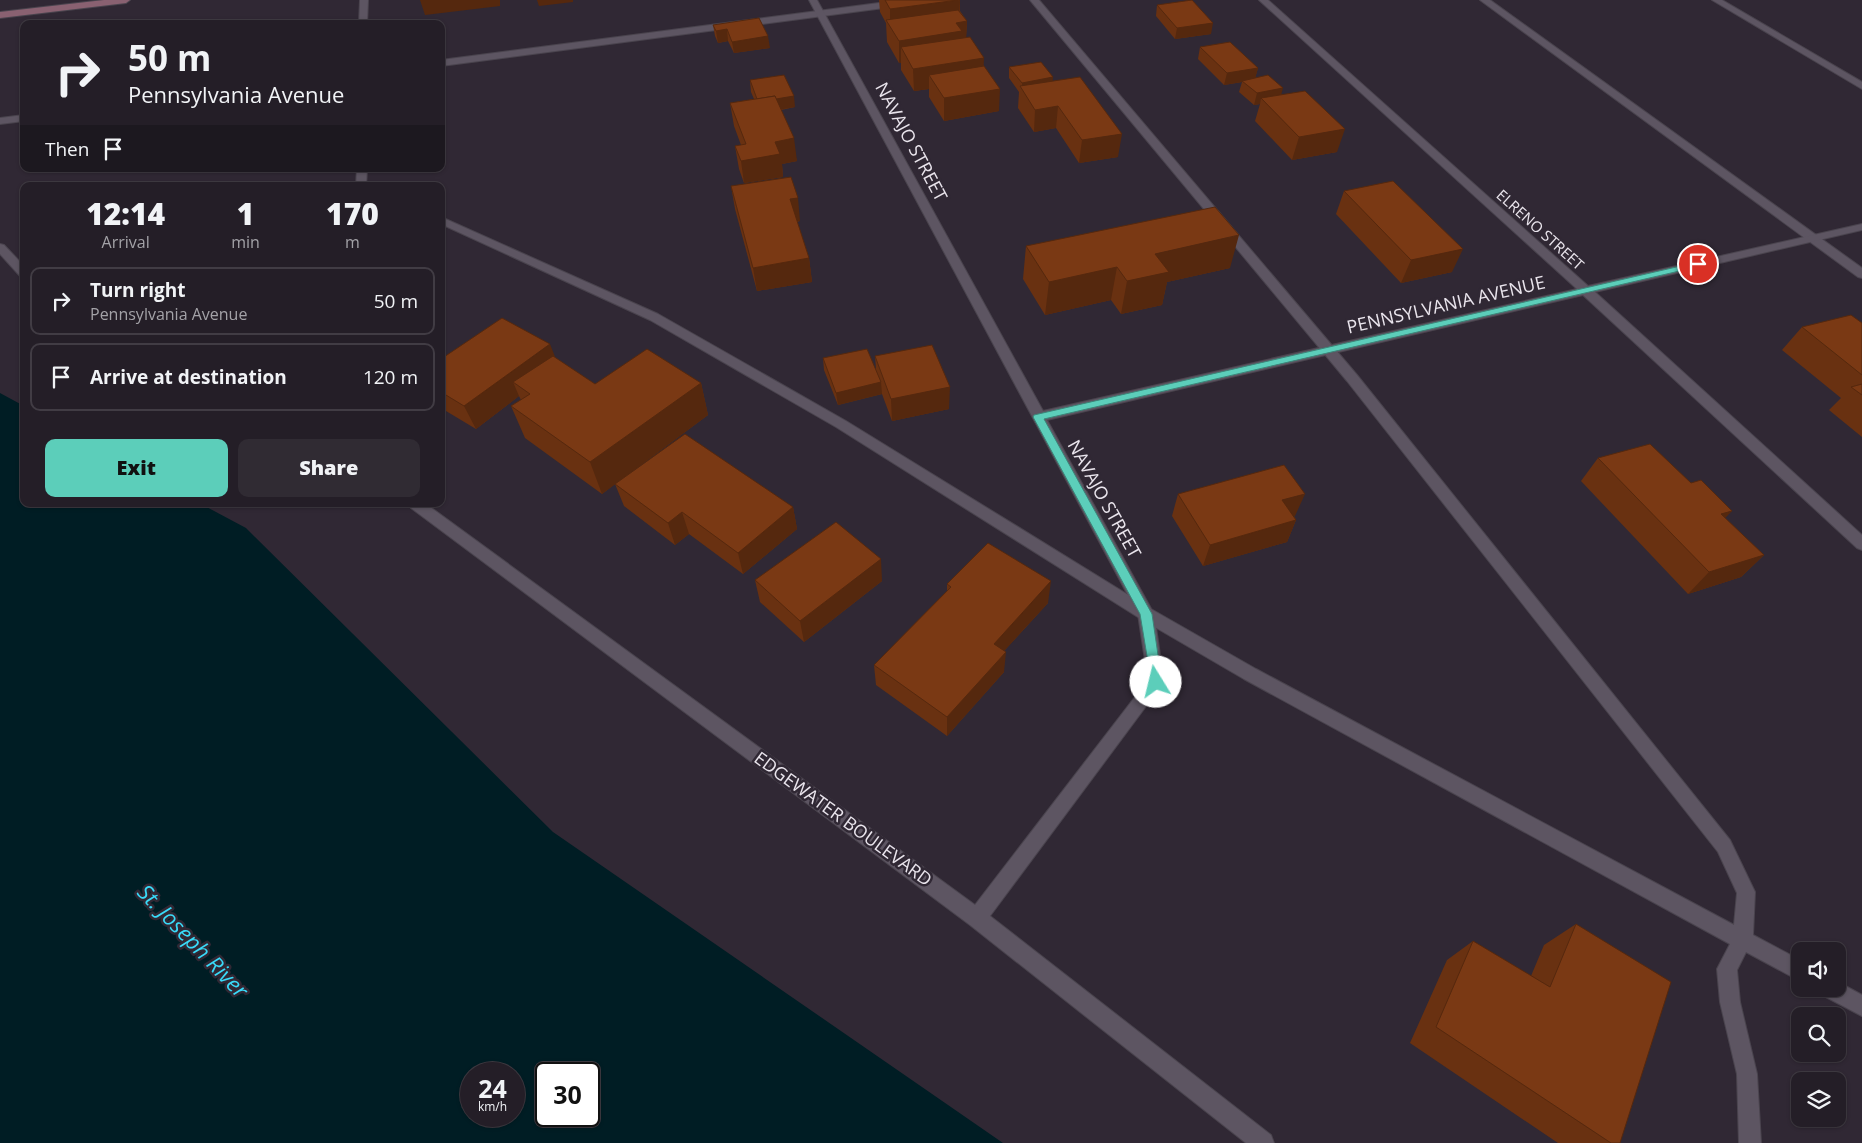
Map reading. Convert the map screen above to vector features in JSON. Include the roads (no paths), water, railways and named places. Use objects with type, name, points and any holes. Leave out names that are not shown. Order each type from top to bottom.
[{"type":"street","points":[[0,15],[126,0]]},
{"type":"street","points":[[363,20],[364,0]]},
{"type":"street","name":"NAVAJO STREET","points":[[813,0],[1146,614],[1156,682],[977,918]]},
{"type":"street","points":[[445,63],[922,0]]},
{"type":"street","points":[[1034,0],[1328,350],[1724,846],[1746,892],[1743,939],[1726,969],[1730,1002],[1747,1074],[1750,1143]]},
{"type":"street","name":"ELRENO STREET","points":[[1263,0],[1585,290],[1862,544]]},
{"type":"street","points":[[1484,0],[1862,274]]},
{"type":"street","points":[[1716,0],[1862,86]]},
{"type":"street","points":[[0,121],[20,118]]},
{"type":"street","points":[[445,222],[654,317],[842,424],[1146,614],[1250,674],[1791,966]]},
{"type":"street","name":"PENNSYLVANIA AVENUE","points":[[1038,417],[1862,227]]},
{"type":"street","points":[[0,247],[20,268]]},
{"type":"street","name":"EDGEWATER BOULEVARD","points":[[420,507],[977,918],[1263,1143]]},
{"type":"street","points":[[1846,997],[1862,1006]]},
{"type":"water","name":"St. Joseph River","points":[[0,393],[20,404],[20,507],[207,507],[246,528],[553,832],[1003,1143],[0,1143]]}]
